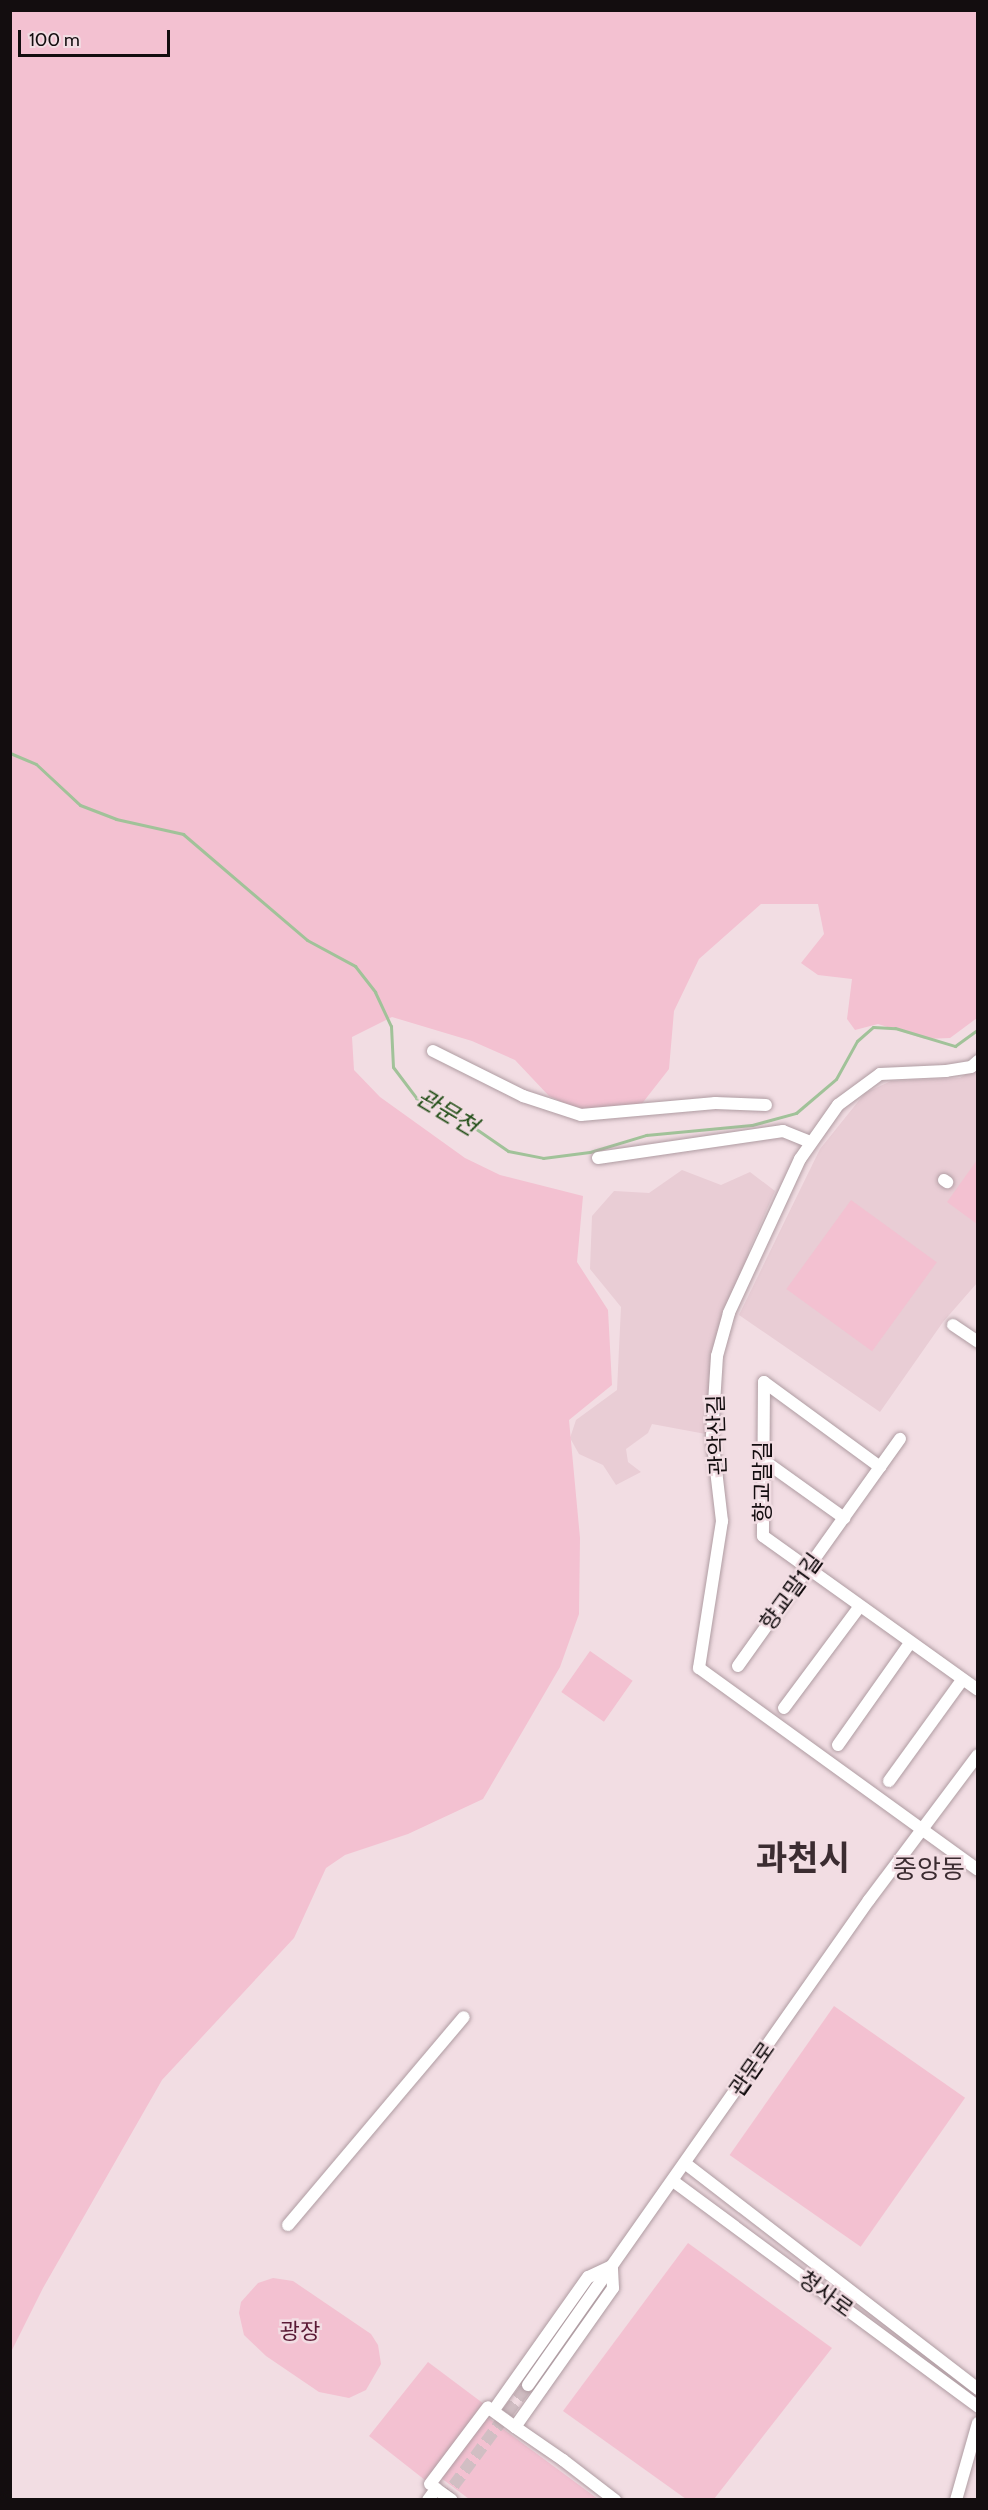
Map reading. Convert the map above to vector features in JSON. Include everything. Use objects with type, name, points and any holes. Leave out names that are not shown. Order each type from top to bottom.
[{"type":"street","points":[[433,1051],[523,1096],[581,1115],[716,1103],[766,1105]]},
{"type":"street","name":"관악산길","points":[[923,1831],[699,1668],[722,1521],[712,1436],[717,1356],[729,1313],[810,1142],[838,1105],[880,1074],[946,1071],[971,1067],[978,1061]]},
{"type":"street","points":[[598,1158],[783,1131],[810,1142]]},
{"type":"street","points":[[953,1325],[978,1342]]},
{"type":"street","name":"향교말길","points":[[880,1467],[764,1382],[764,1536],[978,1690]]},
{"type":"street","name":"향교말1길","points":[[738,1666],[900,1439]]},
{"type":"street","points":[[763,1460],[844,1518]]},
{"type":"street","points":[[784,1708],[860,1606]]},
{"type":"street","points":[[838,1745],[910,1643]]},
{"type":"street","points":[[889,1781],[962,1680]]},
{"type":"street","name":"관문로","points":[[528,2385],[686,2164],[869,1900],[978,1755]]},
{"type":"street","points":[[923,1831],[978,1870]]},
{"type":"street","points":[[288,2225],[464,2017]]},
{"type":"street","name":"청사로","points":[[686,2164],[978,2389]]},
{"type":"street","name":"청사로","points":[[674,2181],[978,2407]]},
{"type":"street","points":[[428,2499],[433,2486],[588,2277],[612,2266],[613,2288],[515,2427]]},
{"type":"street","points":[[490,2409],[615,2499]]},
{"type":"street","points":[[956,2499],[978,2423]]},
{"type":"street","points":[[433,2486],[452,2499]]},
{"type":"shaded area","points":[[977,1067],[977,1283],[943,1322],[880,1412],[739,1315],[820,1149],[865,1093],[891,1081],[960,1078]]},
{"type":"shaded area","points":[[682,1170],[721,1185],[750,1172],[775,1191],[749,1250],[748,1268],[726,1313],[711,1435],[652,1424],[648,1433],[626,1449],[628,1462],[641,1472],[616,1485],[603,1465],[579,1454],[570,1438],[576,1420],[617,1390],[621,1307],[590,1269],[592,1216],[614,1191],[649,1193]]},
{"type":"green space","points":[[11,11],[977,11],[977,1018],[950,1038],[925,1039],[878,1024],[855,1030],[847,1019],[852,979],[818,975],[801,963],[824,934],[818,904],[761,904],[699,959],[674,1011],[669,1069],[637,1110],[590,1115],[549,1096],[515,1060],[472,1041],[392,1017],[352,1037],[354,1070],[380,1097],[465,1158],[500,1175],[583,1196],[577,1262],[608,1310],[612,1385],[569,1420],[580,1538],[579,1614],[560,1667],[483,1799],[408,1834],[345,1855],[326,1868],[294,1938],[162,2080],[43,2288],[11,2352]]},
{"type":"green space","points":[[977,1160],[978,1224],[947,1202]]},
{"type":"green space","points":[[851,1200],[937,1262],[872,1351],[786,1289]]},
{"type":"green space","points":[[590,1651],[633,1681],[604,1722],[561,1692]]},
{"type":"green space","points":[[834,2006],[965,2098],[861,2247],[730,2155]]},
{"type":"green space","points":[[688,2243],[832,2348],[714,2499],[686,2499],[563,2411]]},
{"type":"green space","name":"광장","points":[[273,2278],[293,2281],[371,2334],[378,2345],[381,2364],[366,2390],[349,2398],[319,2392],[266,2356],[244,2335],[239,2313],[241,2302],[258,2283]]},
{"type":"green space","points":[[428,2362],[488,2407],[483,2414],[598,2499],[469,2499],[437,2475],[430,2484],[369,2436]]},
{"type":"waterway","name":"관문천","points":[[10,753],[36,764],[80,805],[116,819],[183,834],[307,940],[355,966],[375,992],[391,1026],[393,1067],[416,1098],[453,1113],[508,1151],[543,1158],[590,1152],[646,1135],[752,1125],[796,1113],[836,1079],[857,1041],[873,1027],[895,1028],[955,1046],[978,1029]]},
{"type":"tunnel","points":[[443,2500],[528,2385]]},
{"type":"district","name":"과천시","points":[[803,1859]]},
{"type":"district","name":"중앙동","points":[[929,1870]]}]
